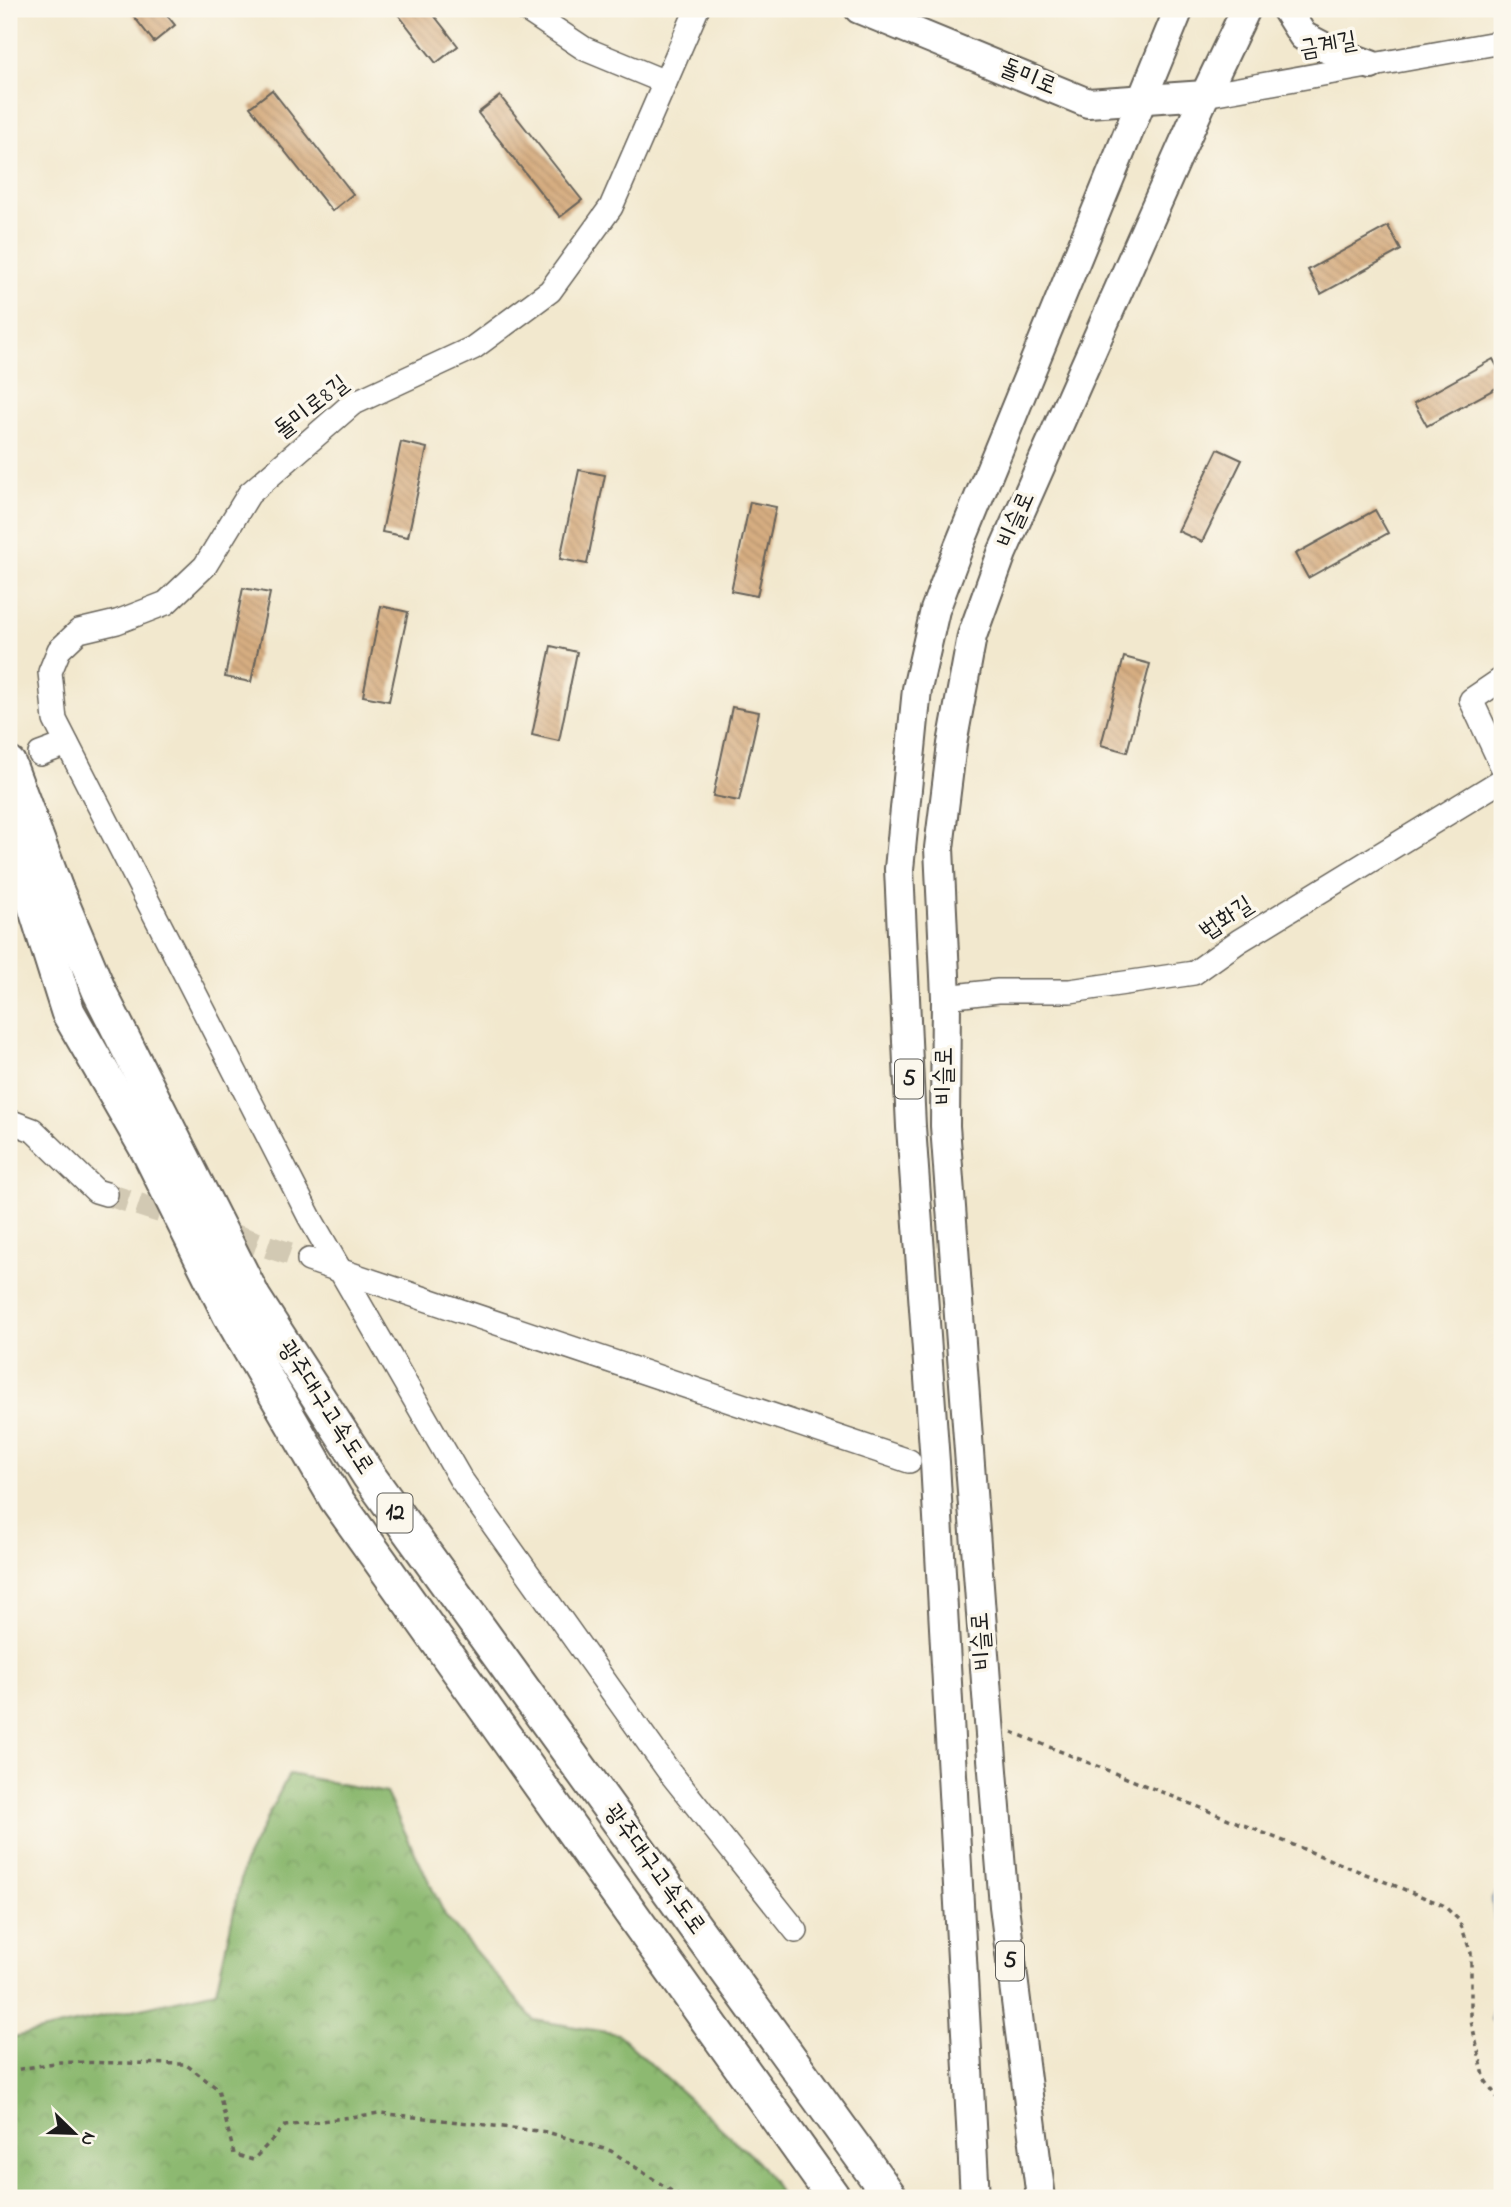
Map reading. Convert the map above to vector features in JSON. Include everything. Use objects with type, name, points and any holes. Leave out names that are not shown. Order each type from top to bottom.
[{"type":"highway","name":"광주대구고속도로","points":[[9,764],[56,889],[100,993],[254,1298],[369,1476],[891,2198]]},
{"type":"highway","name":"광주대구고속도로","points":[[9,840],[28,885],[68,1012],[149,1153],[229,1314],[336,1499],[834,2198]]},
{"type":"main road","name":"돌미로","points":[[859,9],[1088,103],[1205,95]]},
{"type":"main road","name":"비슬로","points":[[975,2198],[936,1476],[911,1127],[899,869],[917,689],[935,610],[1179,9]]},
{"type":"main road","name":"비슬로","points":[[1041,2198],[1004,1906],[989,1722],[945,1126],[946,997],[939,848],[952,744],[972,636],[1002,554],[1205,95],[1246,9]]},
{"type":"main road","points":[[1286,9],[1303,36],[1328,49],[1371,65]]},
{"type":"street","points":[[525,9],[585,49],[665,82]]},
{"type":"street","name":"돌미로8길","points":[[697,9],[611,207],[551,291],[473,348],[352,404],[249,494],[205,566],[166,603],[117,622],[79,632],[59,650],[50,672],[55,720],[67,744],[303,1206],[460,1478],[668,1770],[796,1931]]},
{"type":"street","name":"금계길","points":[[1205,95],[1502,41]]},
{"type":"street","points":[[1502,679],[1471,700],[1502,766]]},
{"type":"street","points":[[40,754],[67,744]]},
{"type":"street","name":"법화길","points":[[946,997],[998,991],[1070,991],[1194,973],[1239,941],[1502,780]]},
{"type":"street","points":[[9,1121],[33,1130],[96,1191],[106,1194]]},
{"type":"street","points":[[309,1260],[909,1461]]},
{"type":"path","points":[[989,1722],[1443,1905],[1459,1920],[1471,1953],[1471,2021],[1485,2080],[1502,2105]]},
{"type":"path","points":[[9,2071],[60,2062],[185,2064],[218,2089],[234,2154],[253,2160],[285,2126],[380,2113],[547,2132],[611,2151],[682,2198]]},
{"type":"green space","points":[[289,1774],[386,1793],[446,1917],[534,2020],[618,2034],[760,2164],[783,2198],[9,2198],[9,2038],[216,1991],[245,1861]]},
{"type":"water","points":[[1502,1880],[1502,2033],[1491,2019],[1501,1969],[1492,1899]]},
{"type":"building","points":[[128,9],[162,9],[175,25],[154,42]]},
{"type":"building","points":[[394,9],[429,9],[458,46],[436,63]]},
{"type":"building","points":[[272,90],[353,194],[332,211],[250,107]]},
{"type":"building","points":[[500,96],[582,200],[560,217],[478,113]]},
{"type":"building","points":[[1388,226],[1401,250],[1321,294],[1308,270]]},
{"type":"building","points":[[1493,359],[1502,375],[1502,385],[1427,426],[1414,403]]},
{"type":"building","points":[[401,442],[427,448],[408,537],[382,532]]},
{"type":"building","points":[[1218,449],[1242,460],[1202,542],[1178,531]]},
{"type":"building","points":[[579,470],[605,475],[587,564],[560,559]]},
{"type":"building","points":[[750,502],[776,507],[757,596],[731,591]]},
{"type":"building","points":[[1375,510],[1388,533],[1308,578],[1295,554]]},
{"type":"building","points":[[243,588],[270,593],[251,682],[225,677]]},
{"type":"building","points":[[381,606],[408,612],[389,701],[363,696]]},
{"type":"building","points":[[551,646],[577,652],[559,741],[532,735]]},
{"type":"building","points":[[1124,657],[1150,664],[1127,752],[1101,745]]},
{"type":"building","points":[[732,707],[759,712],[739,801],[713,796]]},
{"type":"tunnel","points":[[106,1194],[309,1260]]}]
